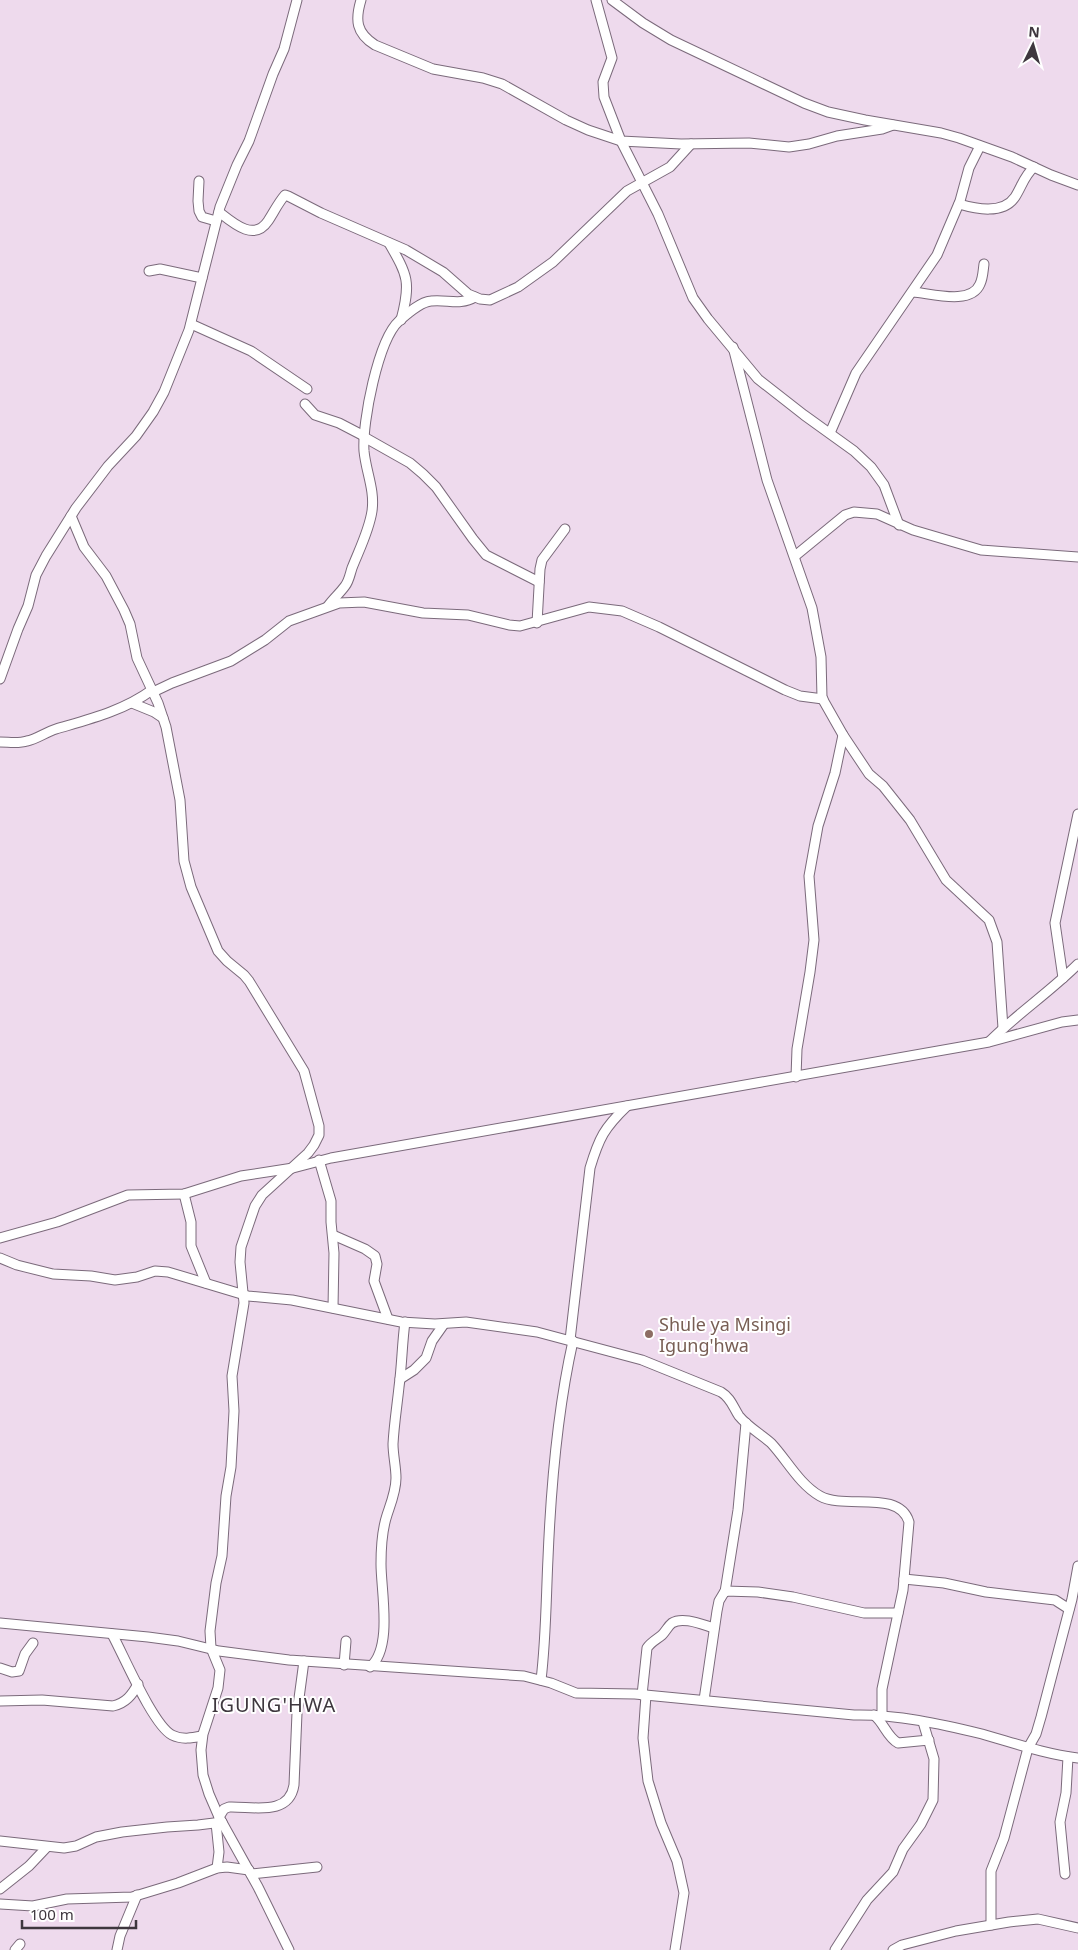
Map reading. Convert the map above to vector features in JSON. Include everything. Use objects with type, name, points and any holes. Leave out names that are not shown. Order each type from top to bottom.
[{"type":"street","points":[[0,679],[28,606],[36,575],[71,516],[108,466],[136,436],[153,412],[178,358],[191,324],[218,216],[284,49],[297,0]]},
{"type":"street","points":[[361,0],[358,24],[360,32],[375,45],[433,69],[483,78],[502,84],[566,120],[620,141],[692,144],[749,143],[789,147],[809,144],[837,136],[882,129],[893,125]]},
{"type":"street","points":[[596,0],[612,58],[603,82],[604,98],[620,141],[658,214],[693,298],[758,379],[854,451],[871,467],[884,485],[899,525]]},
{"type":"street","points":[[612,0],[643,23],[671,40],[804,103],[828,112],[940,133],[980,146],[1078,185]]},
{"type":"street","points":[[199,181],[199,211],[202,216],[218,216],[239,227],[254,231],[265,226],[280,201],[287,195],[389,243],[443,272],[468,294],[490,300],[503,295],[528,280],[553,262],[627,191],[670,167],[692,144]]},
{"type":"street","points":[[830,433],[856,373],[937,255],[959,204],[970,168],[980,146]]},
{"type":"street","points":[[959,204],[984,209],[1004,206],[1014,198],[1022,182],[1034,167]]},
{"type":"street","points":[[389,243],[404,269],[407,281],[407,294],[401,320]]},
{"type":"street","points":[[913,292],[943,297],[970,294],[980,286],[984,264]]},
{"type":"street","points":[[149,270],[160,269],[202,278]]},
{"type":"street","points":[[327,606],[346,586],[366,535],[372,512],[373,497],[364,452],[364,437],[372,384],[386,340],[401,320],[429,301],[458,303],[475,297]]},
{"type":"street","points":[[191,324],[251,351],[307,389]]},
{"type":"street","points":[[732,347],[778,516],[812,608],[821,657],[823,699],[843,735],[869,774],[883,786],[910,820],[946,880],[989,920],[997,942],[1004,1028]]},
{"type":"street","points":[[305,404],[315,415],[339,423],[410,463],[436,487],[486,555],[539,582]]},
{"type":"street","points":[[794,556],[827,528],[845,515],[854,512],[877,514],[899,525],[981,550],[1078,557]]},
{"type":"street","points":[[71,516],[84,547],[106,576],[124,610],[130,624],[137,658],[153,691],[163,718],[180,795],[182,846],[192,887],[218,951],[227,962],[244,974],[294,1053],[308,1084],[319,1126],[319,1135],[314,1145],[293,1168],[262,1196],[255,1206],[248,1221],[242,1247],[240,1262],[244,1294],[232,1369],[234,1411],[231,1467],[226,1496],[222,1556],[216,1582],[210,1631],[211,1648],[220,1670],[218,1688],[202,1736],[201,1750],[203,1775],[219,1820],[250,1872],[290,1950]]},
{"type":"street","points":[[537,622],[542,560],[565,530]]},
{"type":"street","points":[[0,742],[17,743],[29,741],[48,731],[91,719],[132,703],[153,691],[230,661],[264,640],[289,621],[327,606],[349,602],[364,602],[423,613],[468,615],[520,626],[576,609],[589,607],[622,611],[659,627],[785,690],[800,696],[823,699]]},
{"type":"street","points":[[132,703],[163,718]]},
{"type":"street","points":[[796,1077],[797,1049],[814,940],[809,876],[818,826],[835,773],[843,735]]},
{"type":"street","points":[[1063,978],[1055,923],[1078,814]]},
{"type":"street","points":[[989,1042],[1078,964]]},
{"type":"street","points":[[0,1238],[57,1222],[128,1195],[184,1194],[241,1176],[293,1168],[319,1160],[989,1042],[1062,1022],[1078,1020]]},
{"type":"street","points":[[541,1680],[546,1635],[548,1539],[558,1425],[572,1340],[590,1168],[604,1129],[627,1106]]},
{"type":"street","points":[[319,1160],[330,1197],[334,1253],[333,1308]]},
{"type":"street","points":[[184,1194],[191,1222],[191,1246],[206,1283]]},
{"type":"street","points":[[333,1235],[365,1249],[375,1256],[377,1264],[374,1280],[388,1319]]},
{"type":"street","points":[[0,1258],[17,1265],[53,1274],[91,1276],[114,1280],[129,1279],[160,1271],[178,1274],[244,1294],[292,1300],[405,1322],[477,1323],[537,1332],[642,1360],[721,1392],[730,1400],[746,1424],[770,1443],[804,1482],[820,1496],[839,1501],[890,1504],[899,1507],[905,1512],[909,1522],[904,1579],[878,1715],[891,1737],[898,1743],[929,1740]]},
{"type":"street","points":[[370,1667],[376,1662],[378,1657],[382,1635],[384,1608],[382,1548],[384,1528],[396,1478],[393,1444],[405,1322]]},
{"type":"street","points":[[400,1379],[414,1370],[426,1358],[432,1342],[444,1324]]},
{"type":"street","points":[[704,1700],[714,1628],[719,1601],[724,1592],[738,1510],[746,1424]]},
{"type":"street","points":[[991,1924],[991,1871],[1010,1818],[1028,1748],[1036,1734],[1069,1609],[1078,1566]]},
{"type":"street","points":[[904,1579],[986,1592],[1056,1600],[1069,1609]]},
{"type":"street","points":[[724,1592],[731,1590],[793,1596],[864,1613],[898,1613]]},
{"type":"street","points":[[675,1950],[677,1929],[684,1902],[684,1892],[676,1861],[661,1823],[648,1781],[643,1738],[647,1648],[670,1624],[676,1621],[714,1628]]},
{"type":"street","points":[[0,1623],[178,1641],[232,1653],[304,1661],[370,1667],[509,1674],[541,1680],[576,1693],[644,1695],[854,1715],[878,1715],[980,1734],[1028,1748],[1073,1758],[1060,1822],[1065,1874]]},
{"type":"street","points":[[112,1634],[154,1715],[163,1728],[179,1738],[202,1736]]},
{"type":"street","points":[[344,1665],[346,1641]]},
{"type":"street","points":[[0,1668],[19,1672],[25,1654],[33,1643]]},
{"type":"street","points":[[217,1868],[219,1820],[224,1809],[229,1807],[274,1808],[285,1802],[291,1795],[294,1785],[297,1713],[304,1661]]},
{"type":"street","points":[[0,1701],[42,1700],[113,1706],[121,1704],[128,1699],[138,1684]]},
{"type":"street","points":[[835,1950],[867,1900],[893,1872],[903,1849],[921,1824],[933,1800],[934,1759],[923,1722]]},
{"type":"street","points":[[0,1841],[71,1848],[96,1838],[122,1832],[219,1820]]},
{"type":"street","points":[[0,1888],[28,1866],[47,1847]]},
{"type":"street","points":[[0,1904],[33,1906],[67,1899],[116,1898],[137,1895],[178,1883],[217,1868],[227,1867],[250,1872],[317,1867]]},
{"type":"street","points":[[117,1950],[120,1936],[137,1895]]},
{"type":"street","points":[[892,1950],[902,1945],[991,1924],[1038,1919],[1078,1928]]},
{"type":"place","name":"Shule ya Msingi Igung'hwa","points":[[649,1334]]},
{"type":"district","name":"IGUNG'HWA","points":[[274,1704]]}]
